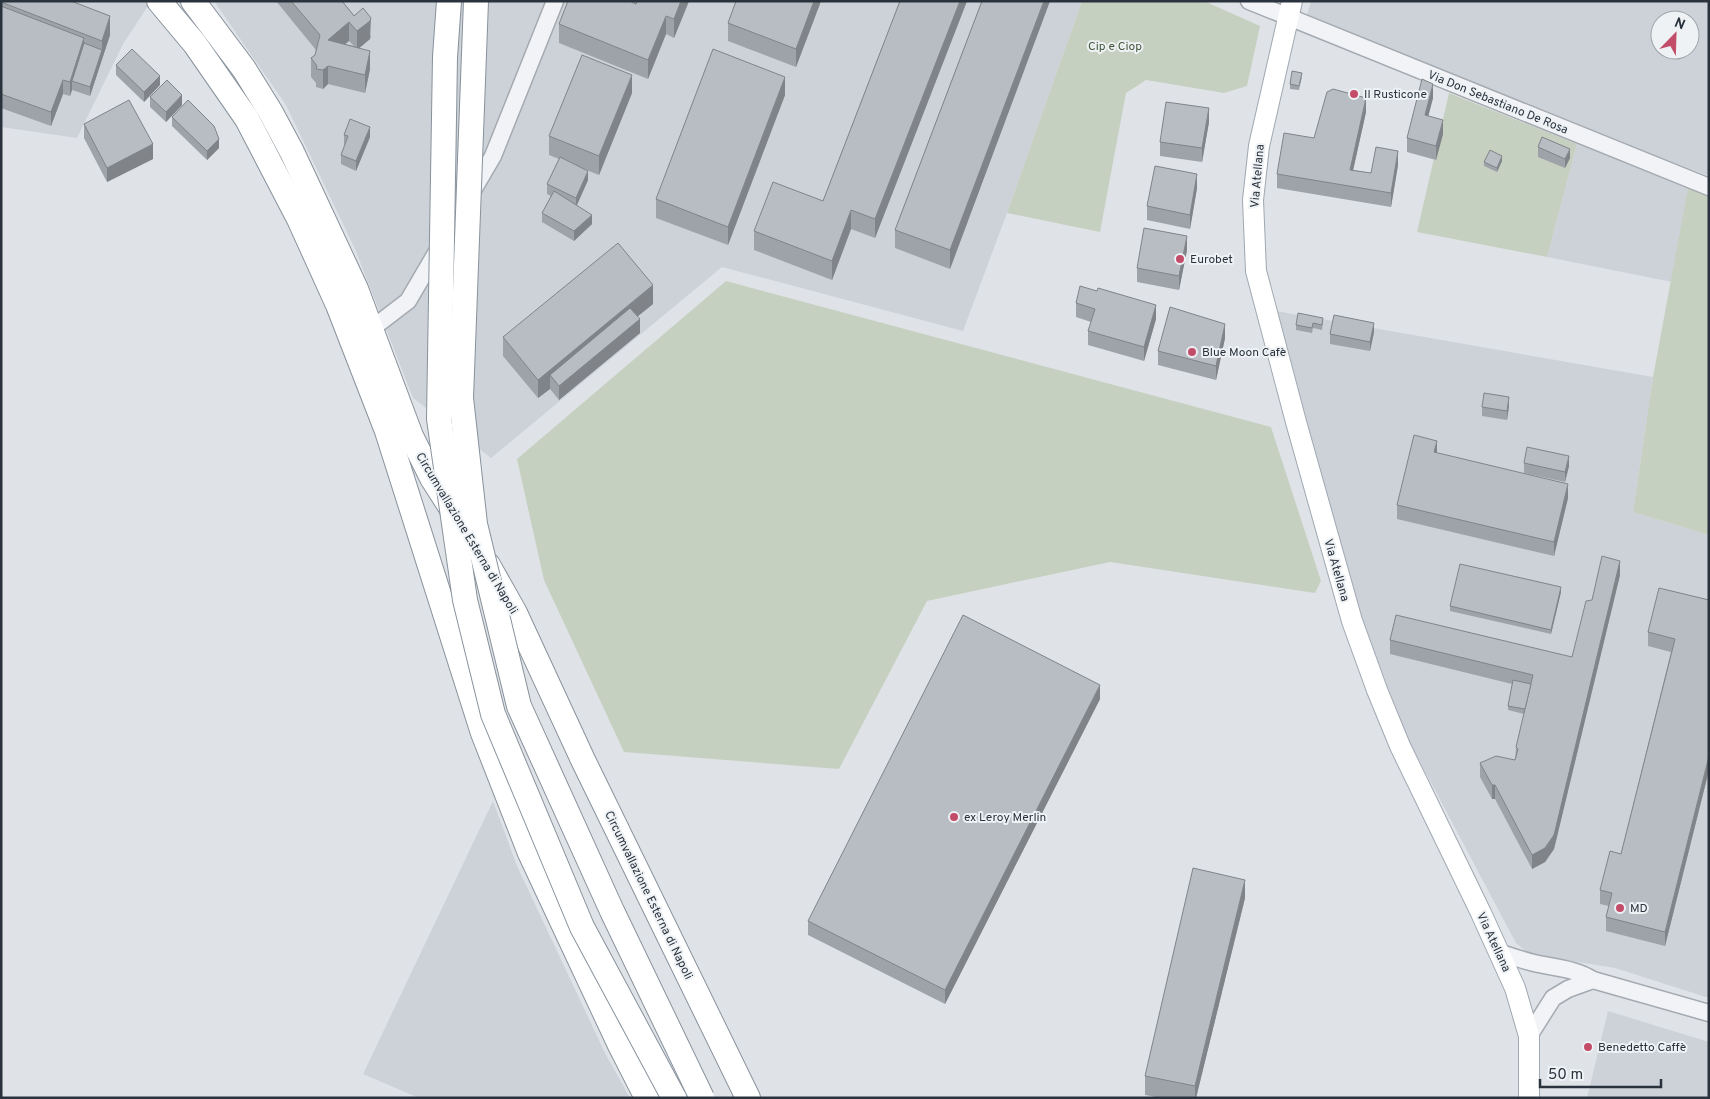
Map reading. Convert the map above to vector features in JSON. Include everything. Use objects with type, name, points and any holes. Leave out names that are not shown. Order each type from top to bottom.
[{"type":"highway","name":"Circumvallazione Esterna di Napoli","points":[[159,1],[195,44],[247,119],[299,219],[338,305],[387,431],[483,733],[530,853],[619,1043],[647,1098]]},
{"type":"highway","name":"Circumvallazione Esterna di Napoli","points":[[193,1],[244,69],[292,152],[356,289],[411,436],[432,478],[490,569],[515,613],[583,760],[748,1098]]},
{"type":"highway","points":[[449,1],[445,57],[439,419],[465,600],[493,714],[582,927],[674,1098]]},
{"type":"highway","points":[[476,1],[461,398],[475,524],[519,706],[612,911],[702,1098]]},
{"type":"main road","name":"Via Atellana","points":[[1290,9],[1259,146],[1253,200],[1256,271],[1352,620],[1377,690],[1400,746],[1515,988],[1529,1036],[1530,1098]]},
{"type":"street","points":[[370,330],[408,301],[493,156],[555,1]]},
{"type":"street","name":"Via Don Sebastiano De Rosa","points":[[1249,1],[1290,9],[1709,187]]},
{"type":"street","points":[[1500,953],[1534,963],[1570,969],[1593,980],[1709,1012]]},
{"type":"street","points":[[1529,1036],[1554,998],[1568,989],[1593,980]]},
{"type":"shaded area","points":[[1,1],[144,1],[148,6],[123,44],[77,138],[1,127]]},
{"type":"shaded area","points":[[214,1],[1082,1],[963,331],[722,267],[491,458],[413,398],[355,249],[286,105]]},
{"type":"shaded area","points":[[1311,1],[1709,1],[1709,176],[1307,15]]},
{"type":"shaded area","points":[[1577,144],[1688,188],[1672,282],[1547,257]]},
{"type":"shaded area","points":[[1276,311],[1653,377],[1633,512],[1709,535],[1709,998],[1615,968],[1529,954],[1516,943],[1410,743],[1363,624]]},
{"type":"shaded area","points":[[493,801],[517,866],[605,1053],[630,1098],[419,1098],[363,1074]]},
{"type":"shaded area","points":[[1608,1011],[1709,1042],[1709,1098],[1587,1098]]},
{"type":"green space","name":"Cip e Ciop","points":[[1082,1],[1204,1],[1260,26],[1247,86],[1224,93],[1146,80],[1126,93],[1100,232],[1007,213]]},
{"type":"green space","points":[[1449,93],[1577,144],[1547,257],[1417,232]]},
{"type":"green space","points":[[1688,188],[1709,196],[1709,535],[1633,512],[1653,377]]},
{"type":"green space","points":[[726,281],[1271,427],[1321,581],[1315,593],[1110,562],[927,601],[839,769],[624,752],[544,580],[517,459]]},
{"type":"building","points":[[1,1],[71,1],[110,16],[102,41]]},
{"type":"building","points":[[291,1],[342,1],[354,16],[363,8],[371,18],[370,21],[357,31],[349,22],[328,40],[370,51],[365,75],[328,66],[323,70],[316,69],[317,66],[311,58],[315,55],[320,35]]},
{"type":"building","points":[[568,1],[630,1],[636,4],[637,1],[681,1],[674,19],[666,16],[648,60],[559,24]]},
{"type":"building","points":[[736,1],[814,1],[796,49],[728,23]]},
{"type":"building","points":[[900,1],[960,1],[875,219],[851,210],[832,261],[754,231],[773,182],[823,201]]},
{"type":"building","points":[[982,1],[1044,1],[950,250],[895,230]]},
{"type":"building","points":[[1,6],[84,38],[70,82],[63,80],[51,112],[1,94]]},
{"type":"building","points":[[84,43],[102,50],[90,87],[72,81]]},
{"type":"building","points":[[132,49],[160,76],[144,92],[116,65]]},
{"type":"building","points":[[713,49],[785,77],[728,227],[656,199]]},
{"type":"building","points":[[582,55],[632,75],[599,156],[549,136]]},
{"type":"building","points":[[1292,71],[1302,73],[1299,86],[1290,84]]},
{"type":"building","points":[[1422,79],[1433,84],[1425,115],[1443,120],[1436,146],[1407,138]]},
{"type":"building","points":[[167,80],[182,95],[166,112],[150,97]]},
{"type":"building","points":[[1333,89],[1366,98],[1350,170],[1371,173],[1376,147],[1398,151],[1391,193],[1277,174],[1284,133],[1314,138],[1327,92]]},
{"type":"building","points":[[129,100],[153,144],[107,168],[84,124]]},
{"type":"building","points":[[188,100],[214,126],[219,139],[207,151],[172,117]]},
{"type":"building","points":[[1166,102],[1209,108],[1202,148],[1160,142]]},
{"type":"building","points":[[350,119],[370,127],[356,161],[341,155],[348,136],[344,135]]},
{"type":"building","points":[[1542,137],[1570,149],[1565,159],[1538,147]]},
{"type":"building","points":[[1490,150],[1502,156],[1497,168],[1484,162]]},
{"type":"building","points":[[560,157],[588,171],[576,198],[547,184]]},
{"type":"building","points":[[1155,166],[1197,174],[1190,215],[1147,206]]},
{"type":"building","points":[[554,191],[592,215],[574,231],[542,213]]},
{"type":"building","points":[[1144,228],[1187,236],[1179,276],[1137,268]]},
{"type":"building","points":[[618,243],[653,285],[538,380],[503,337]]},
{"type":"building","points":[[1080,286],[1097,291],[1098,288],[1156,305],[1144,347],[1088,331],[1095,309],[1076,303]]},
{"type":"building","name":"Blue Moon Cafè","points":[[1170,307],[1225,324],[1216,366],[1158,351]]},
{"type":"building","points":[[630,308],[640,319],[559,386],[550,375]]},
{"type":"building","points":[[1298,313],[1323,318],[1322,325],[1313,323],[1312,328],[1296,325]]},
{"type":"building","points":[[1334,315],[1374,323],[1370,342],[1330,334]]},
{"type":"building","points":[[1484,393],[1509,397],[1507,411],[1482,407]]},
{"type":"building","points":[[1414,435],[1437,441],[1434,452],[1568,484],[1554,542],[1397,505]]},
{"type":"building","points":[[1527,447],[1569,456],[1565,472],[1524,463]]},
{"type":"building","points":[[1602,556],[1620,561],[1554,835],[1545,848],[1532,855],[1495,785],[1492,785],[1480,763],[1496,756],[1515,760],[1518,749],[1516,747],[1533,675],[1390,640],[1396,615],[1572,657],[1586,601],[1592,600]]},
{"type":"building","points":[[1460,564],[1561,587],[1551,630],[1450,606]]},
{"type":"building","points":[[1659,588],[1709,600],[1709,756],[1665,932],[1606,917],[1612,893],[1600,890],[1610,851],[1621,854],[1675,639],[1648,632]]},
{"type":"building","name":"ex Leroy Merlin","points":[[963,615],[1100,685],[945,990],[808,921]]},
{"type":"building","points":[[1513,680],[1531,684],[1525,709],[1508,706]]},
{"type":"building","points":[[1193,868],[1245,880],[1195,1086],[1145,1076]]},
{"type":"place","name":"Il Rusticone","points":[[1354,94]]},
{"type":"place","name":"Eurobet","points":[[1180,259]]},
{"type":"place","name":"Blue Moon Cafè","points":[[1192,352]]},
{"type":"place","name":"ex Leroy Merlin","points":[[954,817]]},
{"type":"place","name":"MD","points":[[1620,908]]},
{"type":"place","name":"Benedetto Caffè","points":[[1588,1047]]}]
